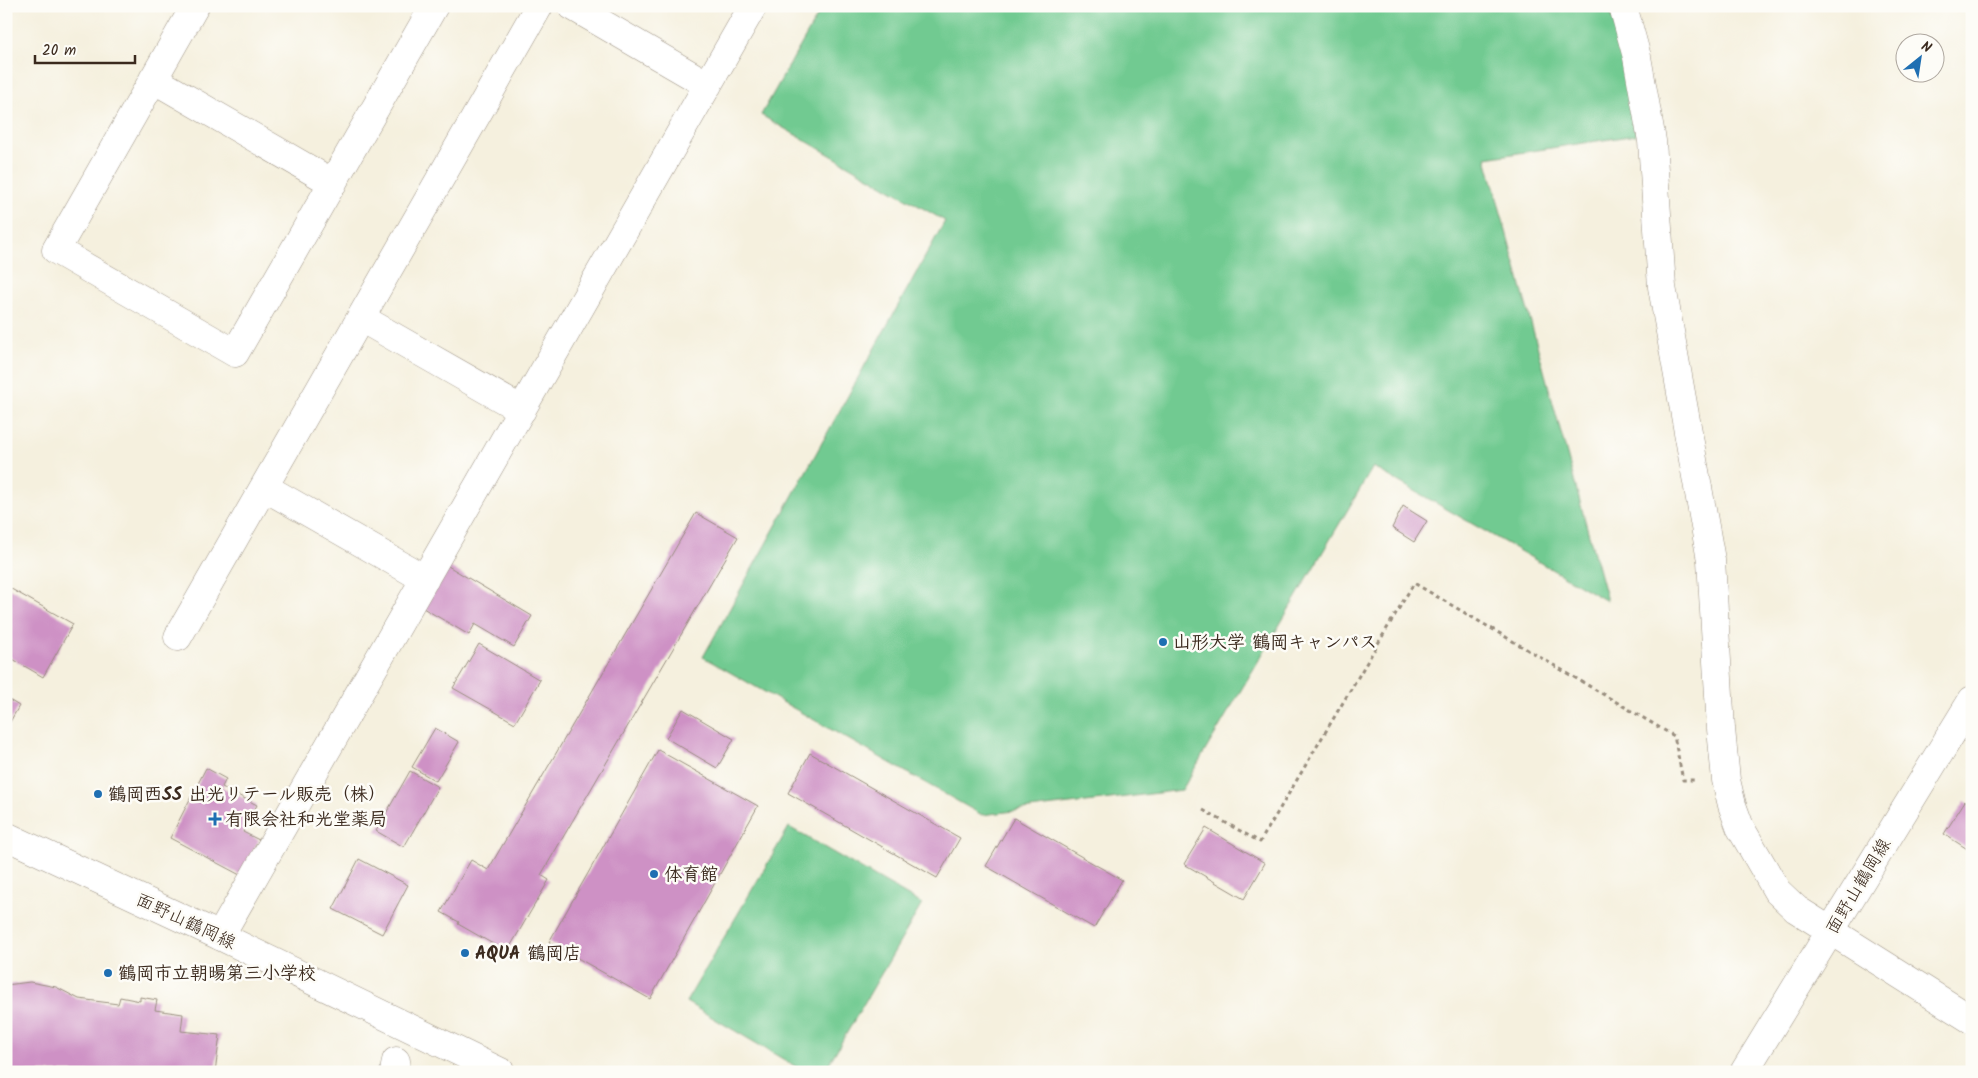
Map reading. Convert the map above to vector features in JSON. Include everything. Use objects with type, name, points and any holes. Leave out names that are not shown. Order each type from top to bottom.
[{"type":"street","points":[[195,6],[56,250],[236,353],[434,6]]},
{"type":"street","points":[[178,637],[540,6]]},
{"type":"street","points":[[572,6],[708,85]]},
{"type":"street","points":[[220,936],[753,6]]},
{"type":"street","points":[[1623,6],[1637,57],[1652,141],[1662,287],[1711,560],[1721,729],[1726,780],[1732,805],[1740,827],[1777,890],[1796,909],[1972,1020]]},
{"type":"street","points":[[153,79],[333,183]]},
{"type":"street","points":[[361,318],[522,410]]},
{"type":"street","points":[[264,487],[425,579]]},
{"type":"street","name":"面野山鶴岡線","points":[[1744,1072],[1972,700]]},
{"type":"street","name":"面野山鶴岡線","points":[[6,836],[220,936],[501,1072]]},
{"type":"path","points":[[1203,810],[1260,842],[1414,583],[1674,736],[1683,780],[1726,780]]},
{"type":"green space","points":[[823,6],[1609,6],[1623,53],[1636,135],[1486,158],[1607,601],[1373,467],[1182,790],[982,815],[703,657],[945,221],[761,115]]},
{"type":"green space","points":[[789,827],[922,904],[824,1072],[805,1072],[686,1002]]},
{"type":"building","points":[[1403,506],[1427,521],[1414,542],[1392,528]]},
{"type":"building","points":[[696,513],[738,537],[541,875],[549,880],[507,952],[441,912],[471,860],[488,870]]},
{"type":"building","points":[[448,566],[532,616],[514,647],[475,624],[469,635],[423,608]]},
{"type":"building","points":[[6,586],[73,624],[43,677],[6,655]]},
{"type":"building","points":[[479,644],[540,680],[515,723],[453,688]]},
{"type":"building","points":[[6,698],[19,706],[6,729]]},
{"type":"building","points":[[683,709],[734,739],[717,768],[666,738]]},
{"type":"building","points":[[435,728],[459,742],[436,781],[412,767]]},
{"type":"building","name":"体育館","points":[[658,750],[758,806],[650,999],[549,942]]},
{"type":"building","points":[[810,753],[960,838],[937,878],[788,793]]},
{"type":"building","name":"有限会社和光堂薬局","points":[[206,768],[226,779],[222,787],[257,805],[243,832],[259,840],[240,875],[170,838]]},
{"type":"building","points":[[410,771],[438,787],[404,847],[376,831]]},
{"type":"building","points":[[1965,801],[1972,806],[1972,852],[1944,834]]},
{"type":"building","points":[[1014,818],[1122,880],[1094,928],[986,866]]},
{"type":"building","points":[[1206,828],[1265,863],[1244,899],[1184,864]]},
{"type":"building","points":[[359,859],[408,885],[382,934],[333,909]]},
{"type":"building","points":[[30,982],[56,987],[79,999],[118,1004],[120,997],[140,1001],[140,997],[157,1000],[155,1010],[183,1014],[181,1031],[220,1035],[215,1072],[21,1072],[6,1070],[6,985]]},
{"type":"place","name":"山形大学 鶴岡キャンパス","points":[[1163,642]]},
{"type":"place","name":"鶴岡西SS 出光リテール販売（株）","points":[[98,794]]},
{"type":"place","name":"有限会社和光堂薬局","points":[[215,819]]},
{"type":"place","name":"体育館","points":[[654,874]]},
{"type":"place","name":"AQUA 鶴岡店","points":[[465,953]]},
{"type":"place","name":"鶴岡市立朝暘第三小学校","points":[[108,973]]}]
